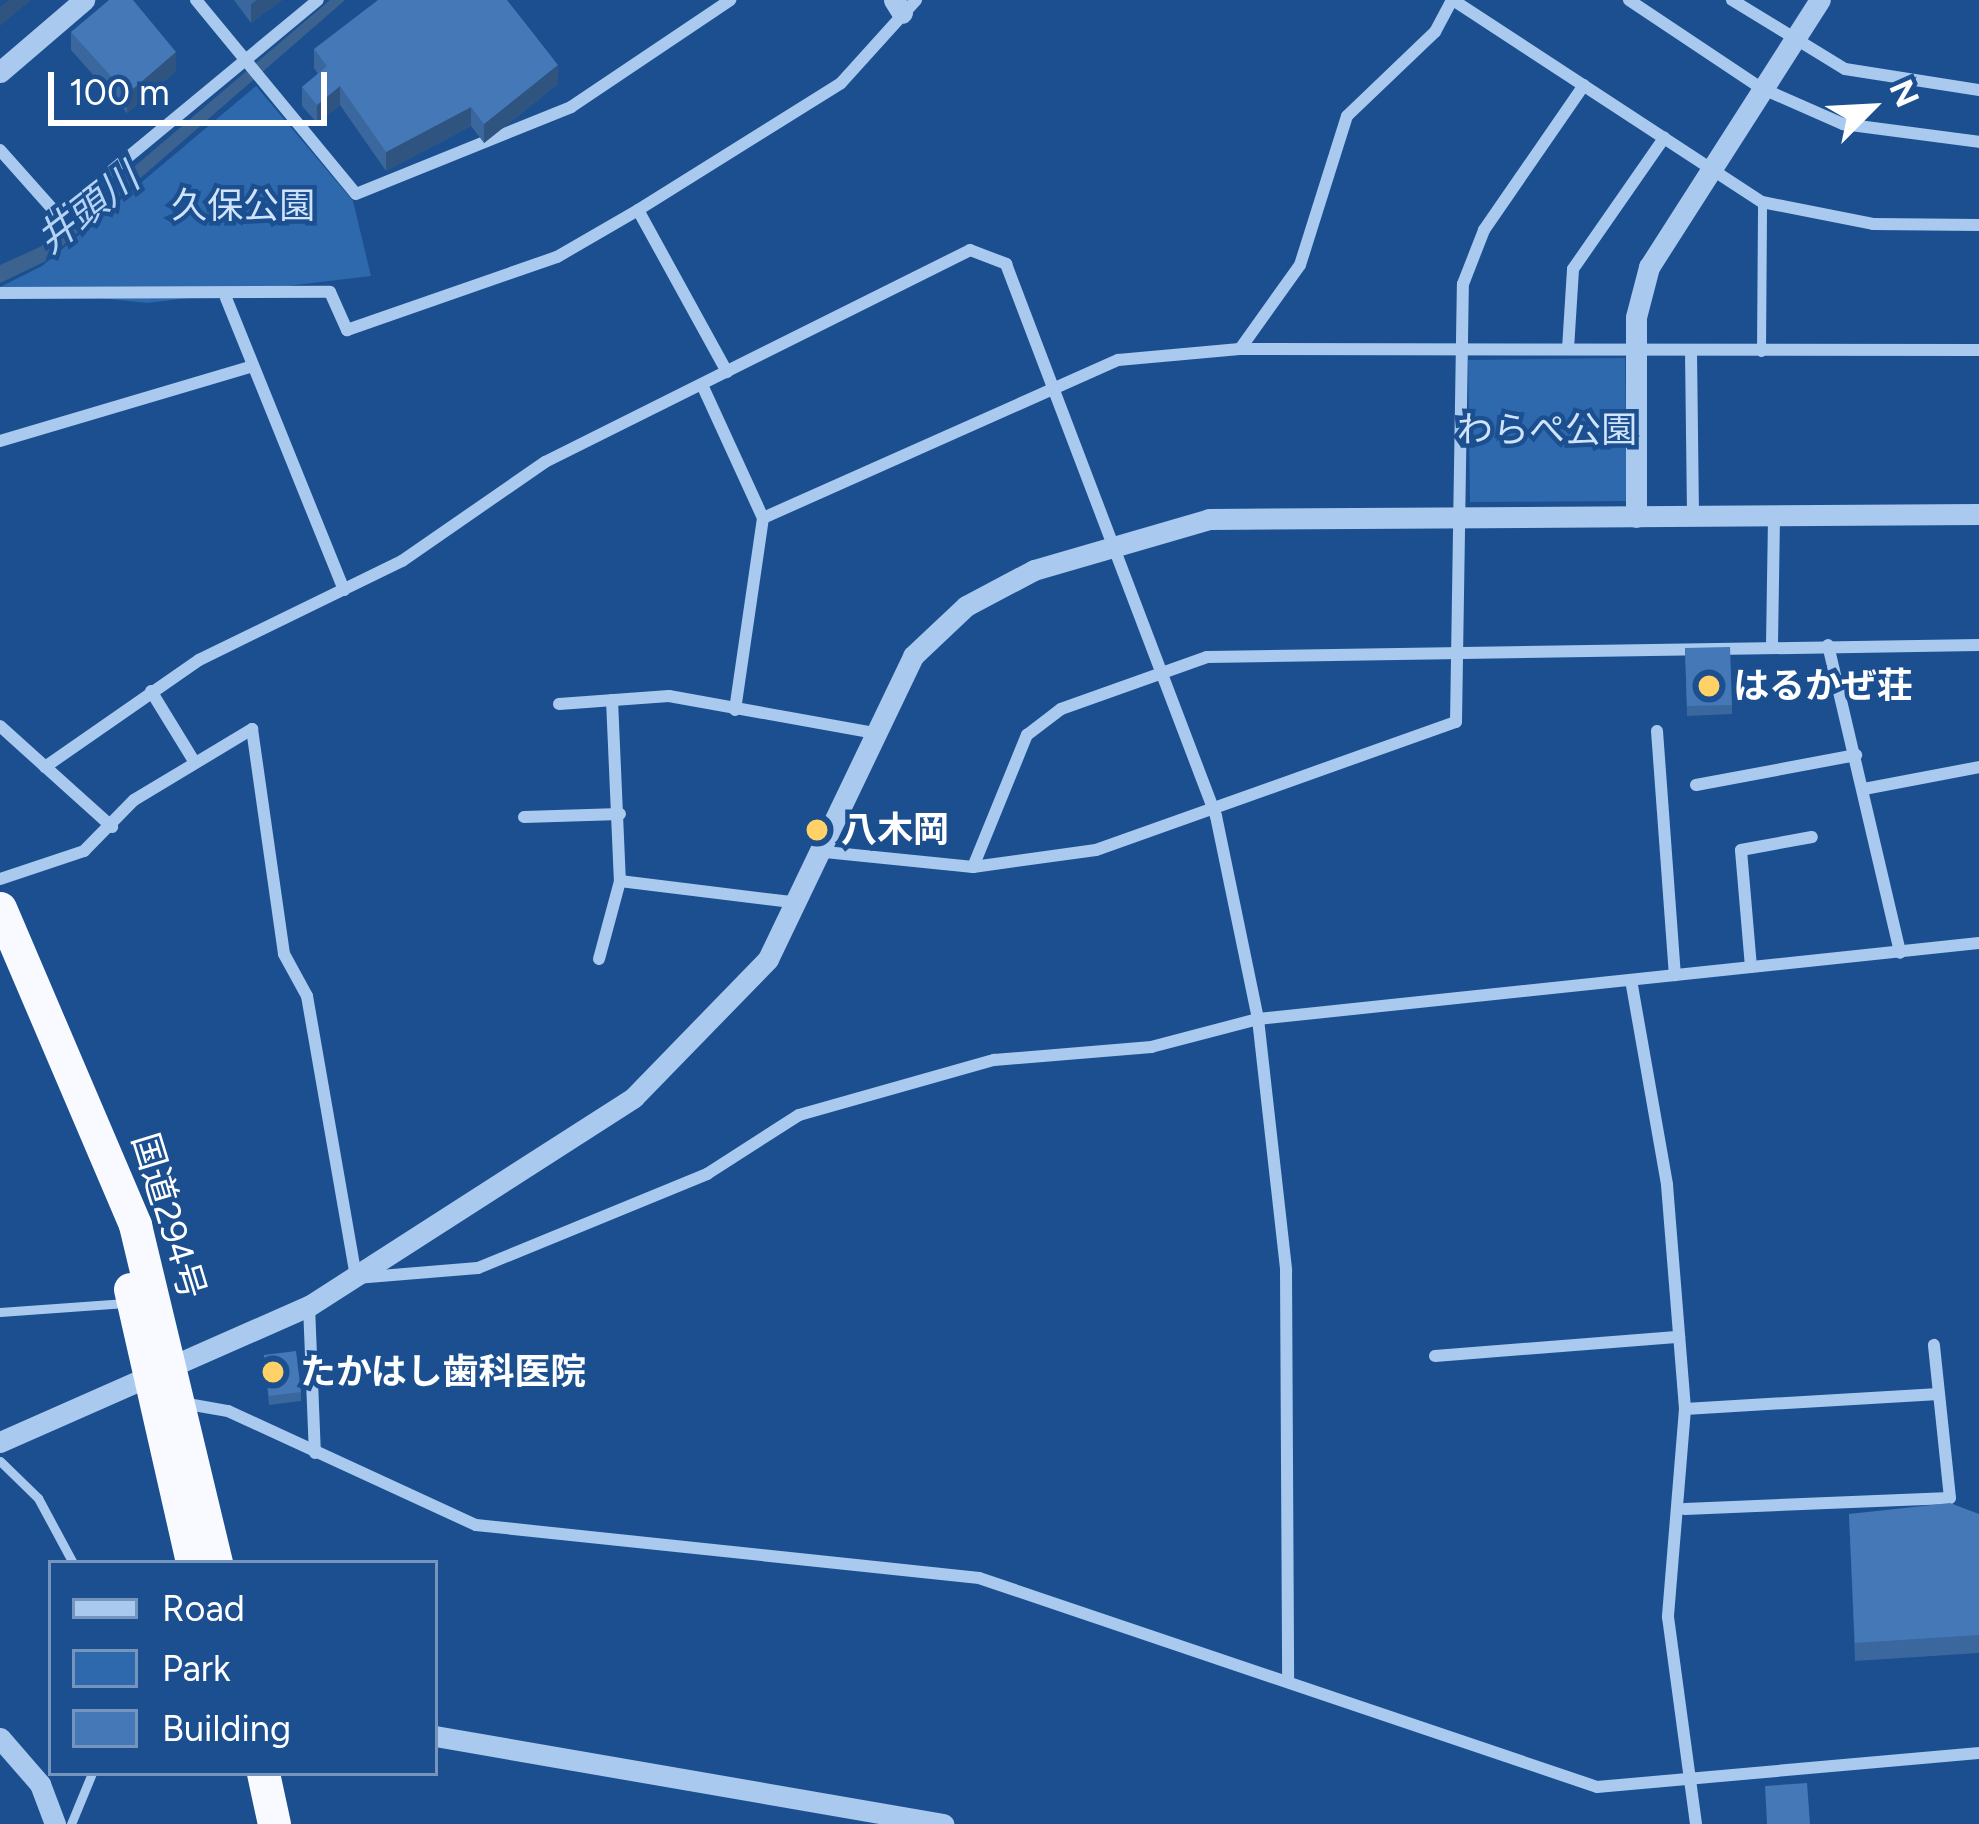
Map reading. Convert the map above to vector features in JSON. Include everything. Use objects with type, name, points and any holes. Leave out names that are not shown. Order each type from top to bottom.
[{"type":"highway","name":"国道294号","points":[[0,908],[105,1136],[215,1560]]},
{"type":"highway","name":"国道294号","points":[[0,952],[84,1144],[145,1301]]},
{"type":"highway","name":"国道294号","points":[[169,1385],[192,1560]]},
{"type":"highway","points":[[240,1776],[251,1824]]},
{"type":"highway","points":[[264,1776],[274,1824]]},
{"type":"street","points":[[0,72],[84,0]]},
{"type":"street","points":[[196,0],[356,194],[571,107],[730,0]]},
{"type":"street","points":[[0,150],[58,215],[318,0]]},
{"type":"street","points":[[1240,350],[1300,265],[1347,116],[1435,32],[1452,0],[1762,202],[1874,224],[1979,225]]},
{"type":"street","points":[[1629,0],[1762,88],[1883,135],[1979,142]]},
{"type":"street","points":[[1732,0],[1793,41],[1899,84],[1979,90]]},
{"type":"street","points":[[1636,518],[1635,350],[1649,267],[1820,0]]},
{"type":"street","points":[[0,293],[226,298],[330,292],[347,330],[557,257],[638,210],[841,83],[904,4]]},
{"type":"street","points":[[825,852],[973,867],[1216,816],[1456,722],[1462,652],[1458,350],[1463,284],[1484,230],[1584,85]]},
{"type":"street","points":[[1568,349],[1573,269],[1664,138]]},
{"type":"street","points":[[638,210],[728,372]]},
{"type":"street","points":[[45,767],[151,691],[344,590],[545,462],[970,250],[1006,264],[1216,816],[1258,1018],[1286,1270],[1288,1678]]},
{"type":"street","points":[[226,298],[344,590]]},
{"type":"street","points":[[763,518],[1118,360],[1240,350],[1979,350]]},
{"type":"street","points":[[1691,351],[1693,516]]},
{"type":"street","points":[[0,441],[253,366]]},
{"type":"street","points":[[703,387],[763,518],[735,710]]},
{"type":"street","points":[[0,1442],[169,1385],[356,1278],[634,1097],[768,959],[825,852],[870,732],[913,656],[966,606],[1111,542],[1209,519],[1979,514]]},
{"type":"street","points":[[1772,645],[1774,515]]},
{"type":"street","points":[[1828,645],[1900,953]]},
{"type":"street","points":[[973,867],[1027,735],[1060,709],[1160,669],[1207,657],[1979,645]]},
{"type":"street","points":[[151,691],[192,758]]},
{"type":"street","points":[[560,704],[612,700],[735,710],[870,732]]},
{"type":"street","points":[[599,959],[620,881],[612,700]]},
{"type":"street","points":[[0,726],[112,827]]},
{"type":"street","points":[[0,879],[84,851],[192,758],[251,730],[284,954],[307,996],[356,1278]]},
{"type":"street","points":[[1657,731],[1675,975]]},
{"type":"street","points":[[1696,785],[1856,755]]},
{"type":"street","points":[[1864,789],[1979,767]]},
{"type":"street","points":[[524,817],[620,814]]},
{"type":"street","points":[[1751,968],[1741,850],[1812,837]]},
{"type":"street","points":[[620,881],[799,903]]},
{"type":"street","points":[[356,1278],[478,1268],[707,1174],[799,1115],[994,1060],[1151,1047],[1258,1018],[1979,943]]},
{"type":"street","points":[[1630,980],[1667,1185],[1679,1337],[1684,1509],[1668,1618],[1686,1785],[1696,1824]]},
{"type":"street","points":[[309,1306],[315,1453]]},
{"type":"street","points":[[1436,1356],[1679,1337]]},
{"type":"street","points":[[1684,1509],[1950,1498],[1934,1345]]},
{"type":"street","points":[[169,1385],[476,1525],[979,1578],[1288,1678],[1539,1772],[1597,1787],[1686,1785],[1979,1753]]},
{"type":"street","points":[[1684,1409],[1939,1394]]},
{"type":"street","points":[[438,1737],[943,1824]]},
{"type":"street","points":[[0,1738],[40,1784],[55,1824]]},
{"type":"lane","points":[[1761,352],[1762,202]]},
{"type":"lane","points":[[0,1312],[145,1301]]},
{"type":"lane","points":[[0,1461],[38,1498],[71,1560]]},
{"type":"lane","points":[[71,1824],[91,1776]]},
{"type":"green space","name":"久保公園","points":[[256,86],[353,201],[371,276],[147,303],[0,287],[42,266]]},
{"type":"green space","name":"わらぺ公園","points":[[1625,358],[1627,501],[1470,502],[1468,360]]},
{"type":"water","name":"井頭川","points":[[330,0],[345,0],[44,262],[0,283],[0,265],[40,247]]},
{"type":"building","points":[[109,0],[133,0],[176,52],[127,94],[71,32]]},
{"type":"building","points":[[378,0],[507,0],[558,65],[484,124],[471,107],[386,152],[340,86],[317,105],[302,87],[327,66],[314,49]]},
{"type":"building","name":"はるかぜ荘","points":[[1730,647],[1732,705],[1687,706],[1685,648]]},
{"type":"building","points":[[296,1351],[301,1392],[269,1396],[264,1355]]},
{"type":"building","points":[[1950,1503],[1979,1514],[1979,1635],[1855,1643],[1849,1514]]},
{"type":"building","points":[[1807,1783],[1810,1824],[1767,1824],[1765,1786]]},
{"type":"place","name":"はるかぜ荘","points":[[1709,686]]},
{"type":"place","name":"八木岡","points":[[817,830]]},
{"type":"place","name":"たかはし歯科医院","points":[[273,1372]]}]
